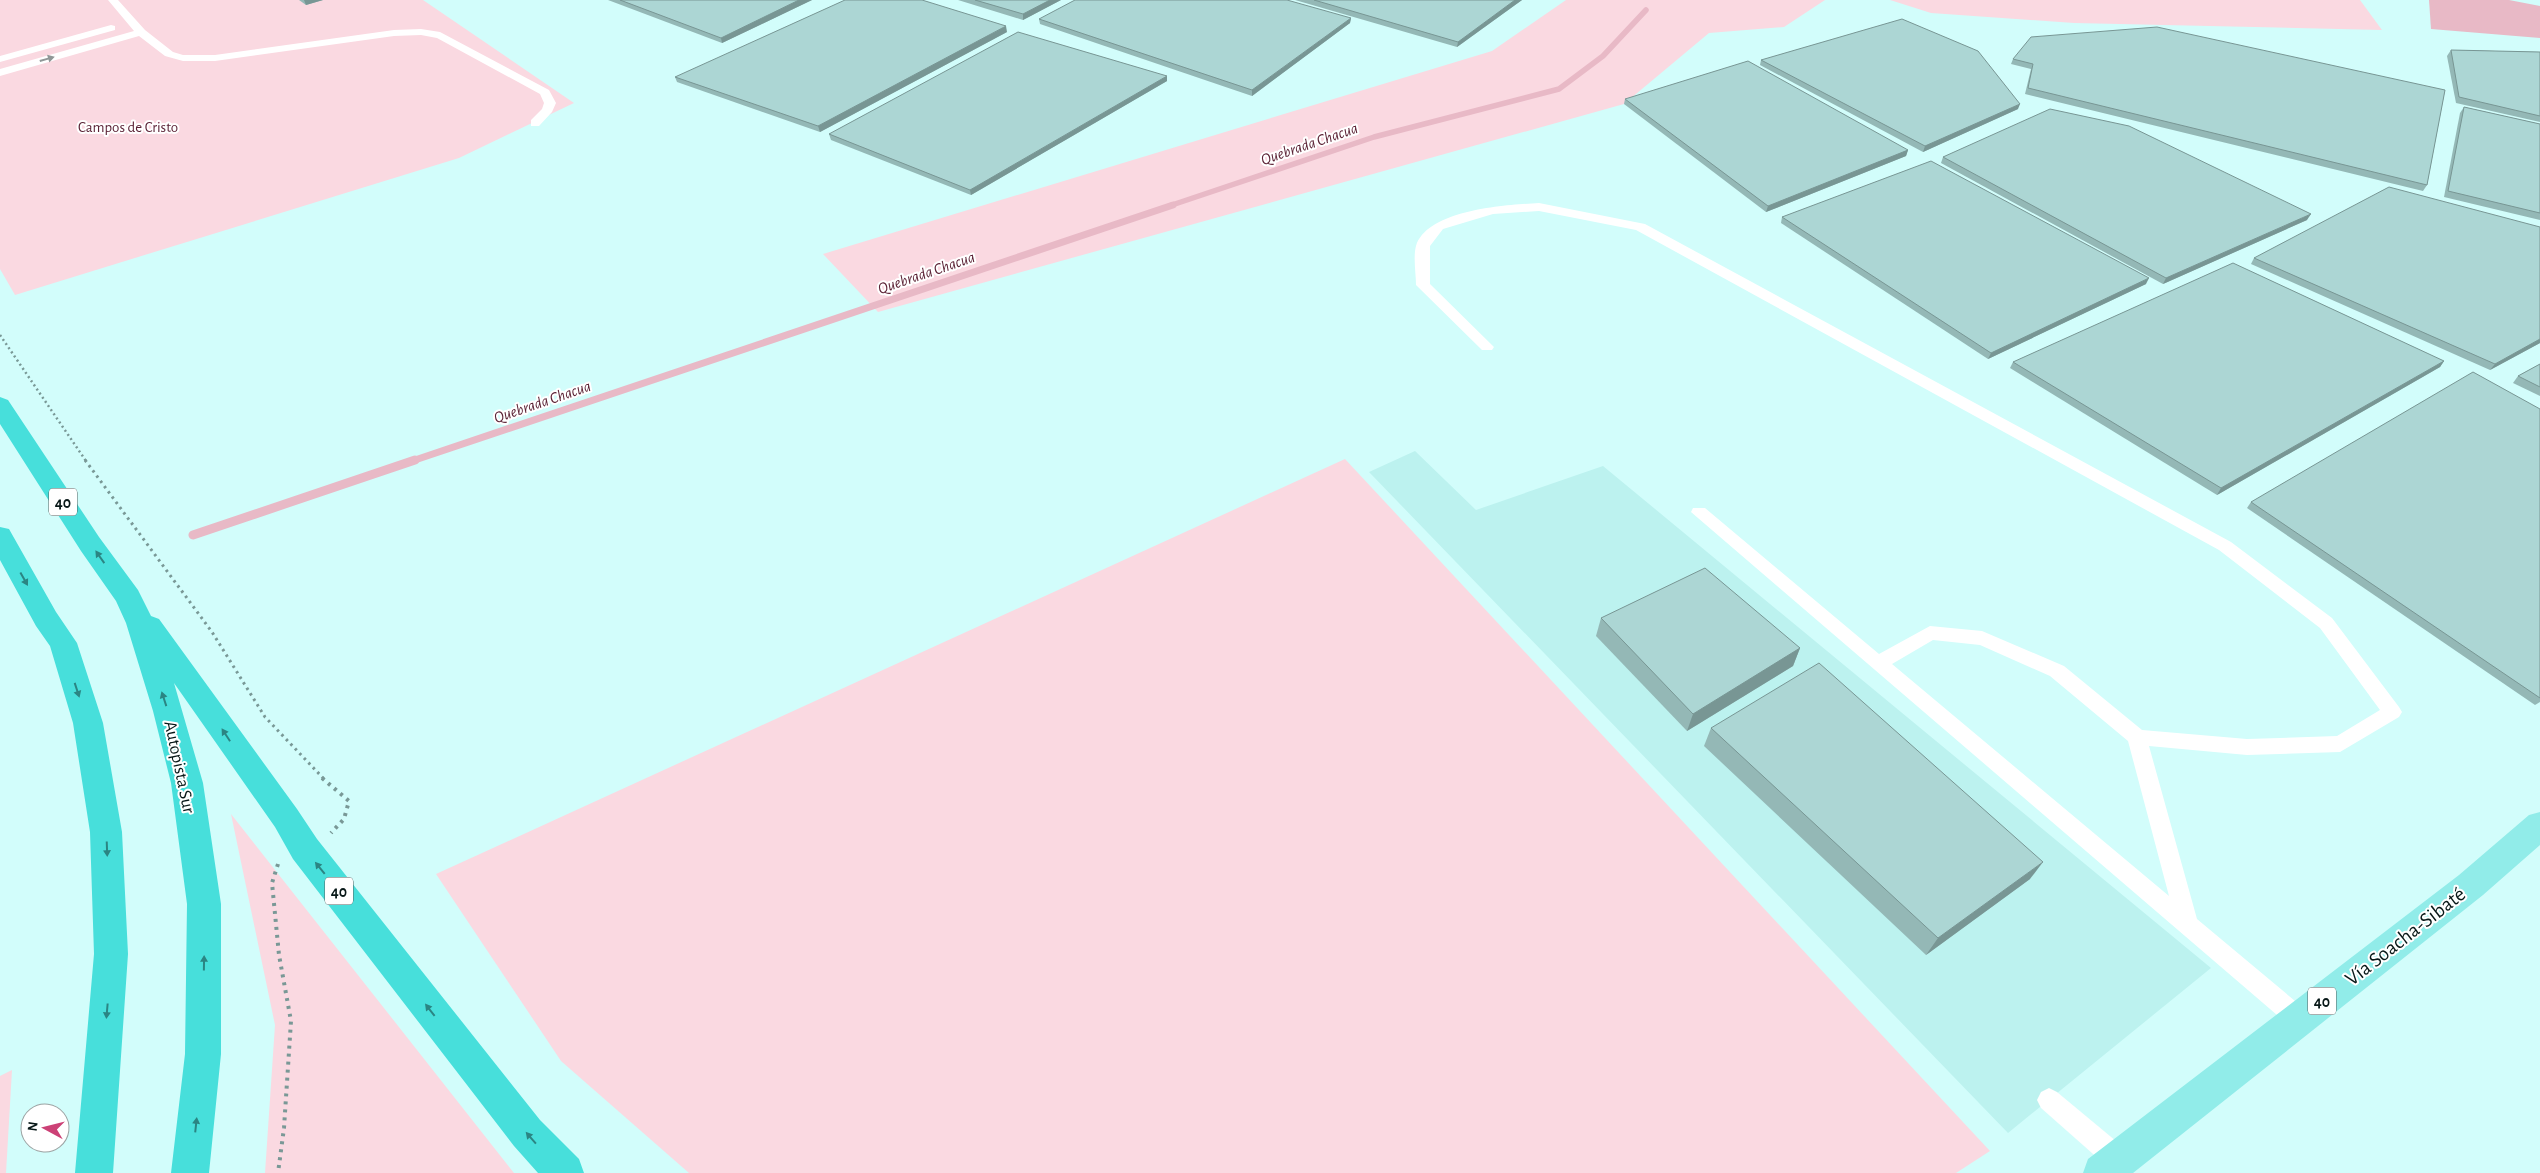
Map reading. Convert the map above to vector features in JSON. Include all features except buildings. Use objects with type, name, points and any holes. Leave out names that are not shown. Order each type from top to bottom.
[{"type":"highway","name":"Autopista Sur","points":[[0,405],[90,544],[128,597],[140,623],[168,712],[187,783],[204,904],[203,1054],[190,1173]]},
{"type":"highway","points":[[0,536],[46,619],[62,643],[88,722],[106,832],[111,954],[94,1173]]},
{"type":"highway","name":"40","points":[[128,597],[200,695],[306,849],[527,1134],[564,1173]]},
{"type":"main road","name":"Vía Soacha-Sibaté","points":[[2111,1166],[2471,884],[2540,825]]},
{"type":"lane","points":[[113,0],[130,22],[168,54],[193,58],[215,58],[394,33],[421,32],[440,35],[545,92],[550,103],[548,110],[535,123]]},
{"type":"lane","points":[[0,59],[130,22]]},
{"type":"lane","points":[[0,73],[142,32]]},
{"type":"lane","points":[[1487,347],[1423,285],[1423,246],[1438,226],[1492,210],[1539,207],[1640,227],[2225,546],[2326,623],[2392,712],[2340,744],[2247,747],[2138,737],[2057,671],[1982,638],[1930,633],[1879,664]]},
{"type":"lane","points":[[1699,512],[2300,1019]]},
{"type":"lane","points":[[2138,737],[2187,923]]},
{"type":"lane","points":[[2050,1100],[2111,1166]]},
{"type":"shaded area","points":[[2429,0],[2509,0],[2540,6],[2540,38],[2431,29]]},
{"type":"shaded area","points":[[1415,451],[1476,510],[1603,466],[2211,968],[2008,1133],[1369,472]]},
{"type":"green space","name":"Campos de Cristo","points":[[0,0],[423,0],[574,103],[459,158],[15,295],[0,269]]},
{"type":"green space","points":[[1566,0],[1825,0],[1784,27],[1709,33],[1624,104],[878,312],[823,254],[1492,51]]},
{"type":"green space","points":[[1890,0],[2360,0],[2382,30],[2074,23],[1931,13]]},
{"type":"green space","points":[[1345,459],[1990,1151],[1956,1173],[689,1173],[561,1061],[436,874]]},
{"type":"green space","points":[[231,814],[514,1173],[265,1173],[275,1025]]},
{"type":"green space","points":[[12,1070],[6,1173],[0,1173],[0,1076]]},
{"type":"waterway","name":"Quebrada Chacua","points":[[1169,206],[1374,137],[1559,89],[1603,56],[1646,10]]},
{"type":"waterway","name":"Quebrada Chacua","points":[[412,461],[1173,205]]},
{"type":"waterway","name":"Quebrada Chacua","points":[[193,535],[415,460]]}]
